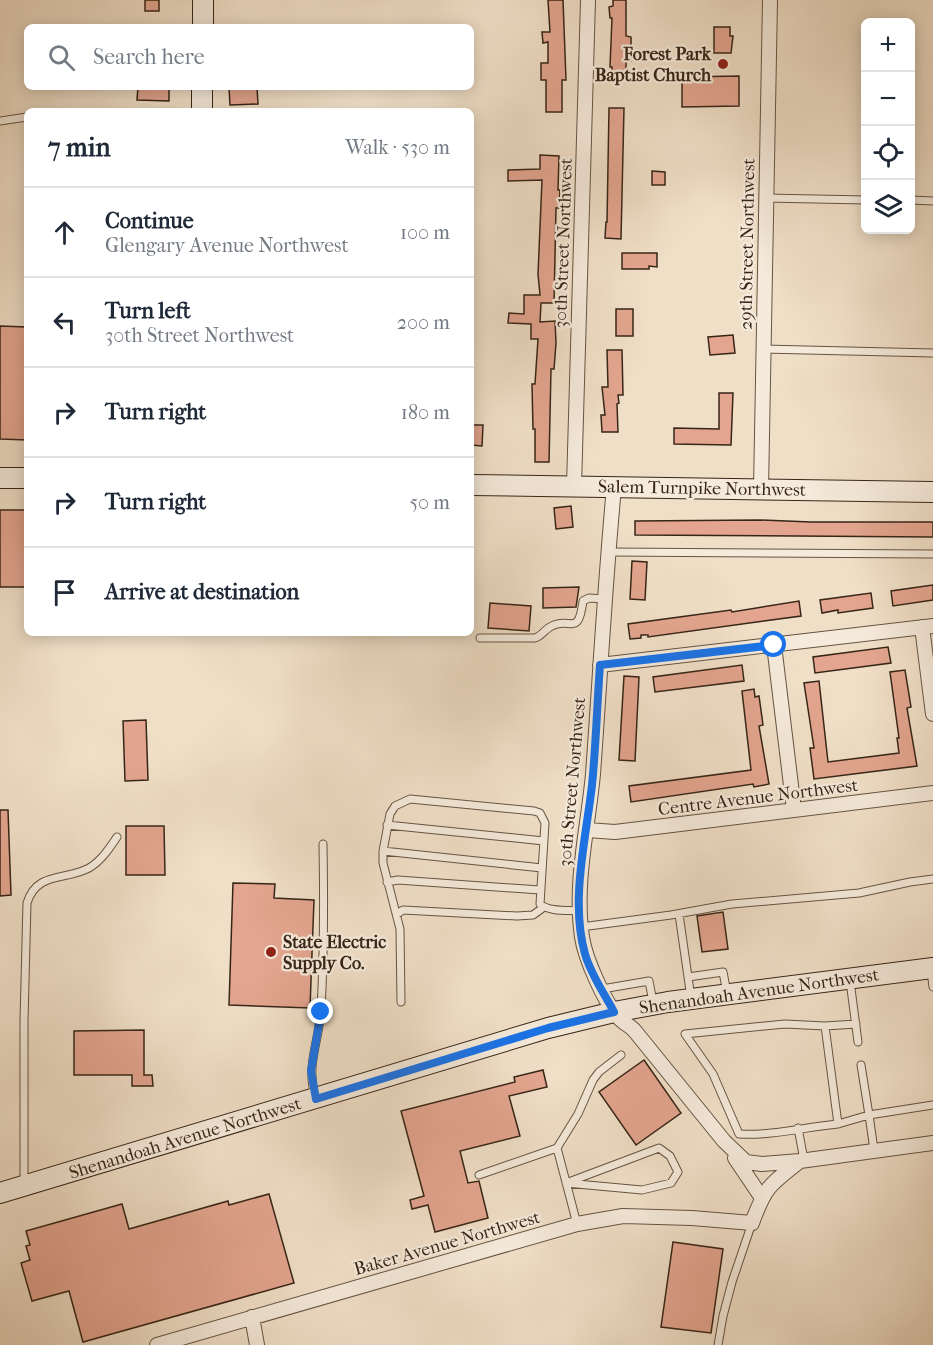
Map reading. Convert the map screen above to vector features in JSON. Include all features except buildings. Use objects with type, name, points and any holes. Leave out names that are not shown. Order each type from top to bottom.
[{"type":"main road","points":[[203,0],[203,24]]},
{"type":"main road","points":[[202,90],[202,108]]},
{"type":"main road","points":[[0,478],[24,478]]},
{"type":"main road","name":"Salem Turnpike Northwest","points":[[474,485],[933,492]]},
{"type":"main road","name":"Shenandoah Avenue Northwest","points":[[0,1192],[548,1028],[614,1012],[691,999],[850,978],[932,974]]},
{"type":"street","name":"30th Street Northwest","points":[[574,486],[588,0]]},
{"type":"street","name":"29th Street Northwest","points":[[761,489],[770,0]]},
{"type":"street","name":"30th Street Northwest","points":[[614,487],[592,776],[580,887],[581,927],[585,955],[592,973],[614,1012],[634,1030],[740,1158],[755,1164],[933,1143]]},
{"type":"street","points":[[600,665],[928,626],[933,714]]},
{"type":"street","points":[[774,645],[794,810]]},
{"type":"street","name":"Centre Avenue Northwest","points":[[587,830],[615,832],[933,793]]},
{"type":"street","name":"30th Street Northwest","points":[[724,1141],[762,1198]]},
{"type":"street","points":[[752,1223],[762,1198],[782,1174],[802,1160]]},
{"type":"street","name":"Baker Avenue Northwest","points":[[157,1345],[577,1224],[623,1216],[752,1223]]},
{"type":"street","points":[[252,1317],[257,1345]]},
{"type":"lane","points":[[0,121],[24,117]]},
{"type":"lane","points":[[765,198],[861,200]]},
{"type":"lane","points":[[915,200],[933,201]]},
{"type":"lane","points":[[764,349],[933,353]]},
{"type":"lane","points":[[608,552],[933,554]]},
{"type":"lane","points":[[480,638],[535,638],[556,624],[573,624],[578,621],[584,601],[589,598],[604,599]]},
{"type":"lane","points":[[401,1002],[400,929],[383,863],[387,825],[395,806],[410,799],[534,810],[540,813],[545,823],[540,890],[540,900],[544,907]]},
{"type":"lane","points":[[387,825],[544,841]]},
{"type":"lane","points":[[24,1185],[27,903],[34,888],[42,882],[89,868],[107,852],[117,837]]},
{"type":"lane","points":[[316,1099],[311,1071],[319,1030],[321,1001],[324,923],[323,844]]},
{"type":"lane","points":[[383,851],[542,868]]},
{"type":"lane","points":[[581,927],[679,914],[732,904],[859,893],[933,879]]},
{"type":"lane","points":[[387,882],[398,880],[540,890]]},
{"type":"lane","points":[[397,914],[403,910],[517,916],[533,915],[544,907],[580,911]]},
{"type":"lane","points":[[679,914],[691,999]]},
{"type":"lane","points":[[688,977],[723,972],[727,994]]},
{"type":"lane","points":[[850,978],[858,1042]]},
{"type":"lane","points":[[602,989],[649,981],[653,1005]]},
{"type":"lane","points":[[856,1024],[825,1026],[785,1024],[685,1034],[713,1074],[739,1134],[764,1135],[798,1128],[838,1124],[869,1115],[933,1105]]},
{"type":"lane","points":[[825,1026],[838,1124]]},
{"type":"lane","points":[[479,1175],[557,1148],[578,1114],[593,1080],[599,1072],[621,1055]]},
{"type":"lane","points":[[861,1065],[874,1150]]},
{"type":"lane","points":[[798,1128],[802,1160]]},
{"type":"lane","points":[[557,1148],[577,1224]]},
{"type":"lane","points":[[659,1148],[669,1156],[678,1172],[670,1183],[642,1190],[566,1183],[659,1148]]},
{"type":"lane","points":[[718,1345],[732,1282],[752,1223]]},
{"type":"place","name":"Forest Park Baptist Church","points":[[723,64]]},
{"type":"place","name":"State Electric Supply Co.","points":[[271,952]]},
{"type":"route","points":[[321,1012],[311,1071],[316,1099],[548,1028],[614,1012],[592,973],[585,955],[580,911],[580,887],[592,776],[600,665],[774,645]]}]
